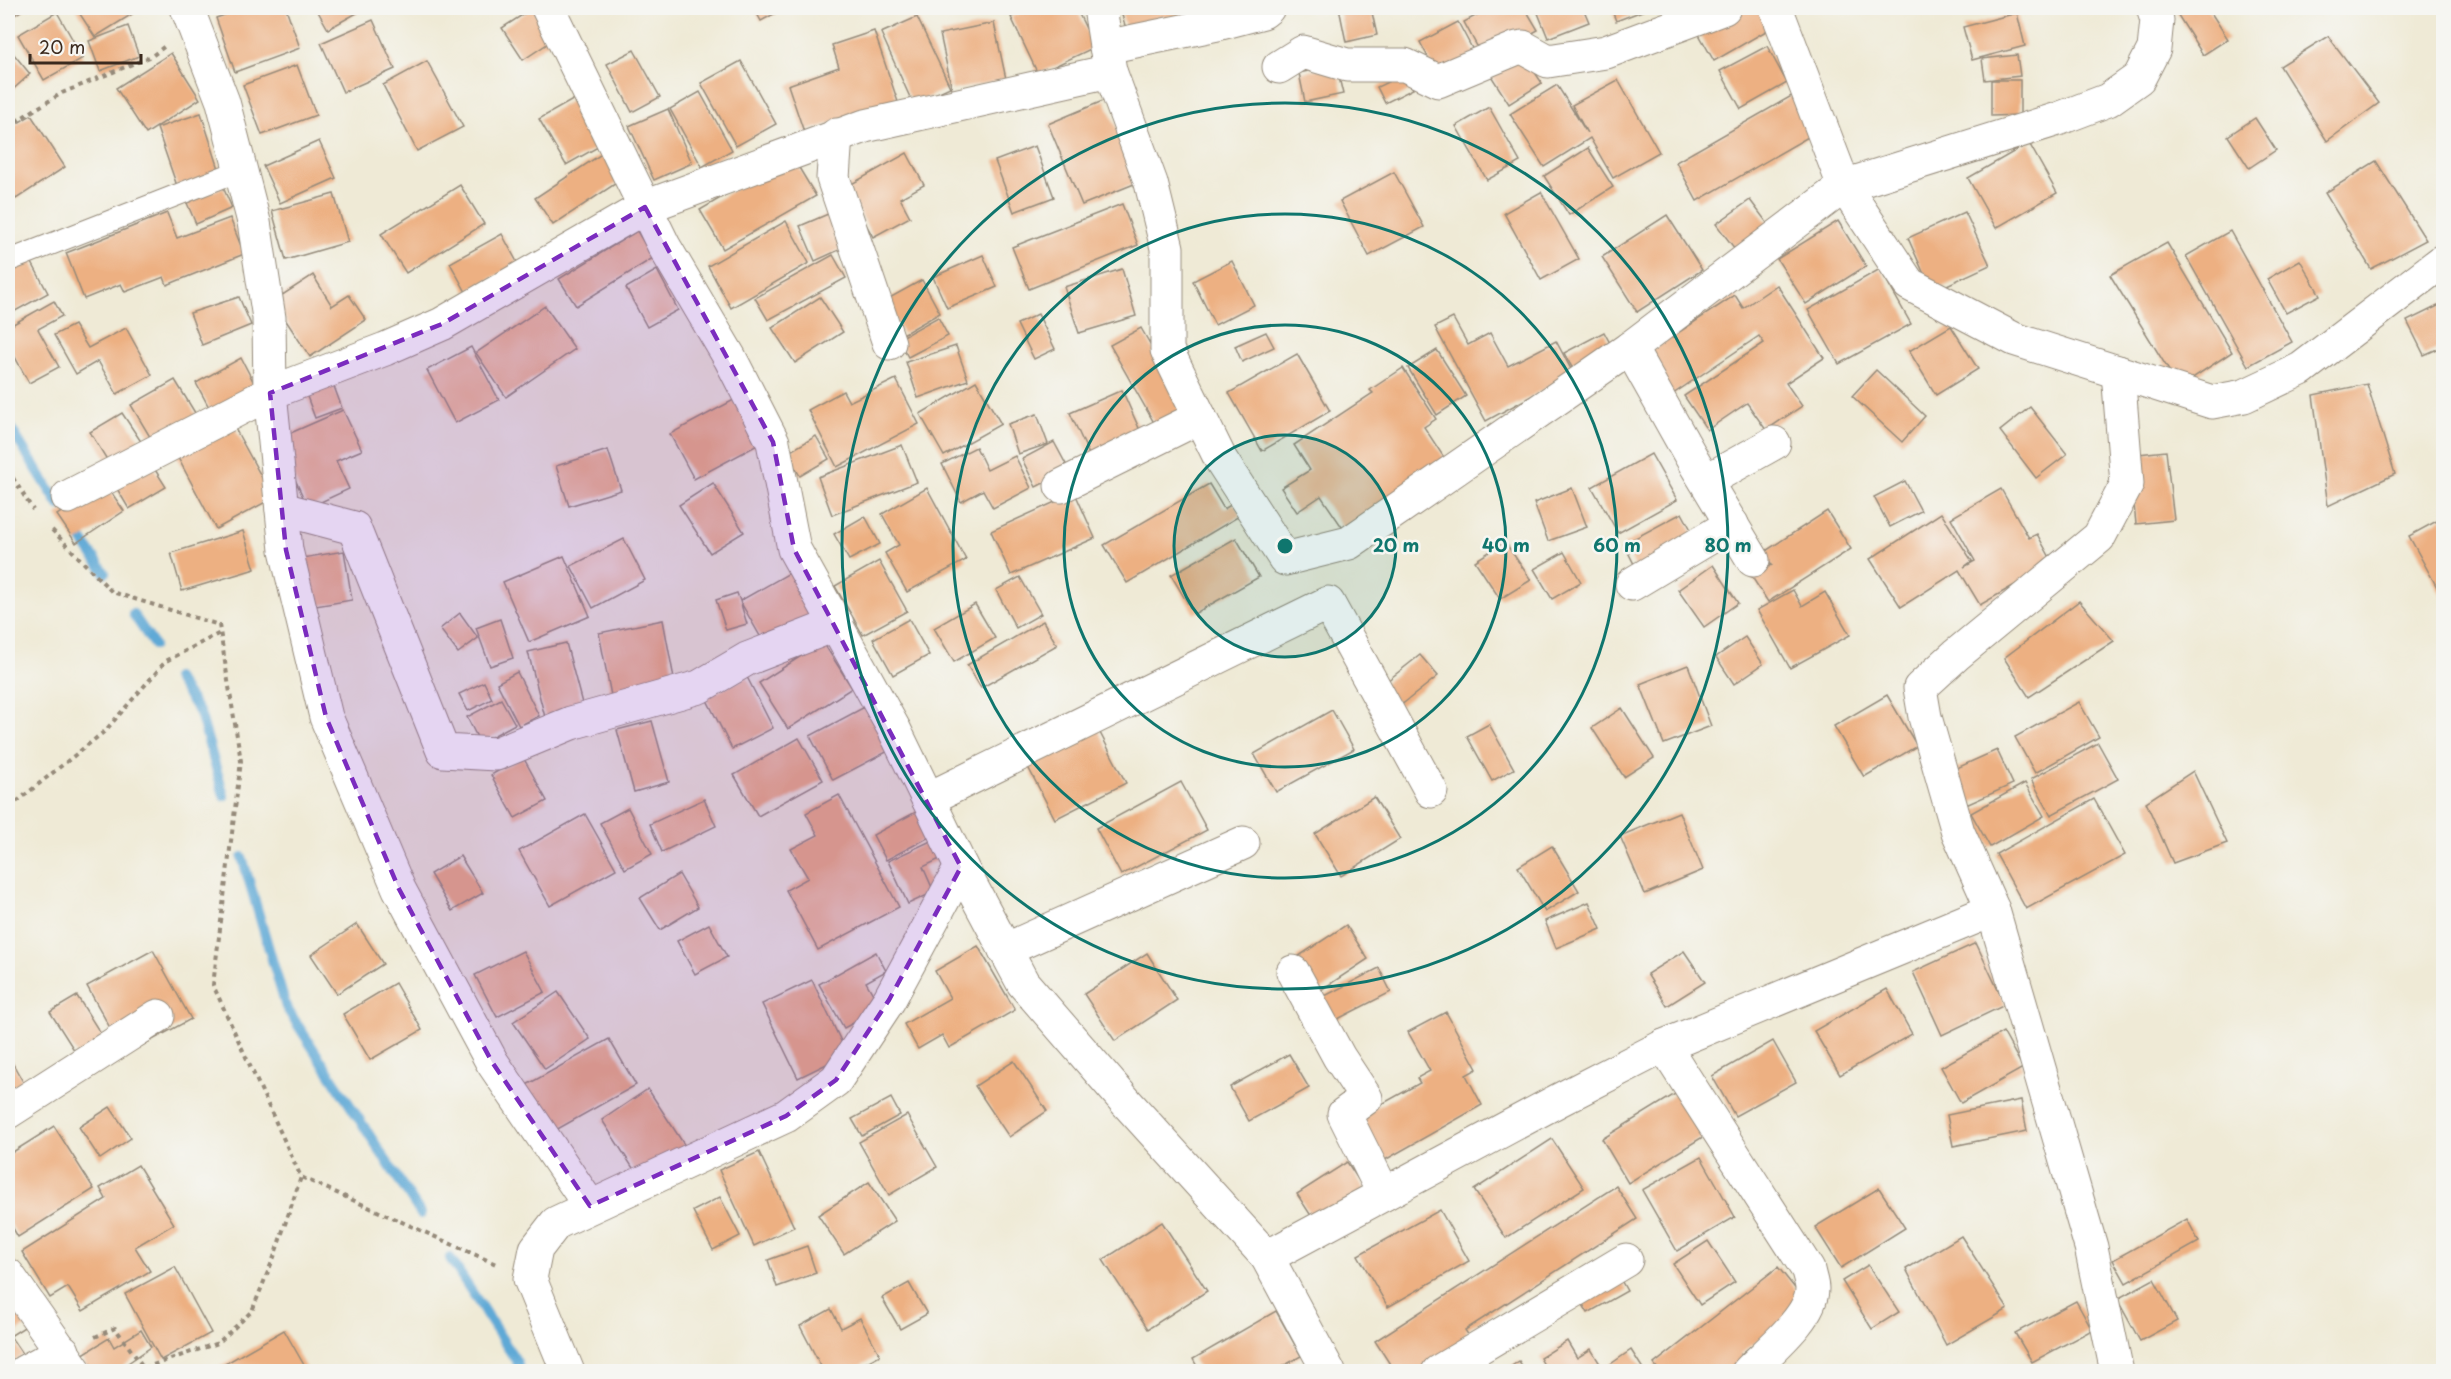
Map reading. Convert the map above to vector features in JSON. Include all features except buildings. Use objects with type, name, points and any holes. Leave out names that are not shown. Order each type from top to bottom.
[{"type":"street","points":[[548,8],[664,246],[730,358],[773,442],[794,549],[894,729],[960,867],[1005,950],[1031,992],[1268,1257],[1329,1371]]},
{"type":"street","points":[[1100,8],[1108,59],[1151,183],[1167,248],[1167,350],[1221,460],[1285,559],[1349,543],[1630,348],[1844,186],[2058,119],[2108,100],[2139,78],[2154,49],[2157,20],[2153,8]]},
{"type":"street","points":[[68,496],[270,393],[385,349],[442,324],[645,207],[836,135],[1108,59],[1217,24],[1263,12],[1268,8]]},
{"type":"street","points":[[1279,67],[1303,52],[1347,65],[1405,65],[1438,81],[1517,48],[1523,47],[1548,61],[1606,52],[1724,8]]},
{"type":"street","points":[[1776,8],[1844,186],[1909,284],[2014,339],[2212,402],[2244,396],[2301,369],[2444,260]]},
{"type":"street","points":[[190,16],[223,102],[254,222],[269,318],[270,393],[286,550],[326,717],[399,889],[492,1062],[590,1206]]},
{"type":"street","points":[[836,135],[833,178],[889,343]]},
{"type":"street","points":[[1630,348],[1753,560]]},
{"type":"street","points":[[2117,1371],[2091,1247],[1993,910],[1958,832],[1925,717],[1920,688],[1956,655],[2099,537],[2127,484],[2118,372]]},
{"type":"street","points":[[1061,486],[1200,417]]},
{"type":"street","points":[[1706,481],[1773,443]]},
{"type":"street","points":[[282,508],[354,528],[443,751],[496,753],[571,723],[699,687],[747,659],[837,624]]},
{"type":"street","points":[[1632,584],[1732,524]]},
{"type":"street","points":[[928,799],[1328,603],[1431,791]]},
{"type":"street","points":[[1005,950],[1244,843]]},
{"type":"street","points":[[568,1371],[530,1279],[536,1248],[556,1223],[786,1116],[836,1080],[889,1000],[960,867]]},
{"type":"street","points":[[1268,1257],[1664,1046],[1993,910]]},
{"type":"street","points":[[1293,972],[1339,1057],[1366,1098],[1344,1114],[1384,1194]]},
{"type":"street","points":[[8,1112],[158,1016]]},
{"type":"street","points":[[1664,1046],[1808,1270],[1812,1288],[1806,1310],[1748,1371]]},
{"type":"street","points":[[1438,1371],[1626,1260]]},
{"type":"street","points":[[8,1275],[69,1361],[24,1371]]},
{"type":"lane","points":[[8,261],[241,170]]},
{"type":"path","points":[[8,126],[62,93],[152,56],[190,16]]},
{"type":"path","points":[[8,470],[32,509],[40,517]]},
{"type":"path","points":[[48,526],[112,592],[219,626],[242,761],[213,985],[301,1177],[530,1279]]},
{"type":"path","points":[[8,804],[15,803],[105,731],[166,661],[220,633]]},
{"type":"path","points":[[69,1361],[115,1328],[144,1368],[218,1343],[252,1311],[274,1257],[301,1177]]},
{"type":"highlighted area","points":[[645,207],[773,442],[794,549],[961,867],[889,1000],[836,1080],[786,1116],[590,1206],[492,1062],[399,889],[326,717],[286,550],[270,393],[442,324]]},
{"type":"waterway","points":[[8,424],[59,505]]},
{"type":"waterway","points":[[74,528],[105,573]]},
{"type":"waterway","points":[[133,614],[154,645]]},
{"type":"waterway","points":[[176,678],[200,713],[224,796]]},
{"type":"waterway","points":[[242,857],[286,1007],[421,1214]]},
{"type":"waterway","points":[[450,1258],[517,1362],[520,1372]]}]
